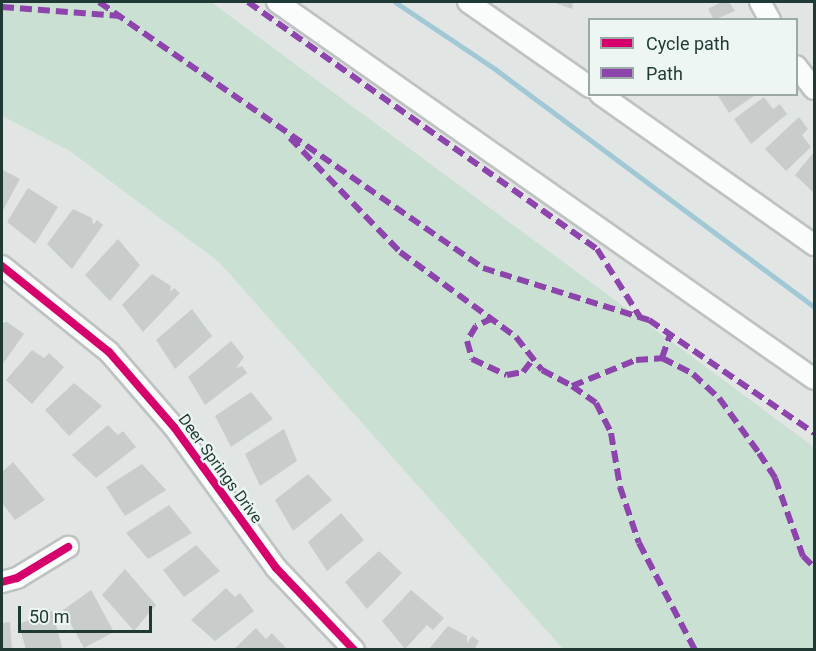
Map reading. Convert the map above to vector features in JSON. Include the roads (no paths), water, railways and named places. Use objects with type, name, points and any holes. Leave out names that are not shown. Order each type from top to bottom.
[{"type":"street","points":[[277,2],[814,379]]},
{"type":"street","points":[[468,2],[588,86]]},
{"type":"street","points":[[760,2],[769,18]]},
{"type":"street","points":[[798,69],[814,89]]},
{"type":"street","points":[[603,96],[814,245]]},
{"type":"street","name":"Deer Springs Drive","points":[[2,266],[109,352],[174,427],[276,568],[354,650]]},
{"type":"street","points":[[2,582],[17,578],[68,547]]},
{"type":"waterway","points":[[395,2],[495,69],[814,307]]}]
